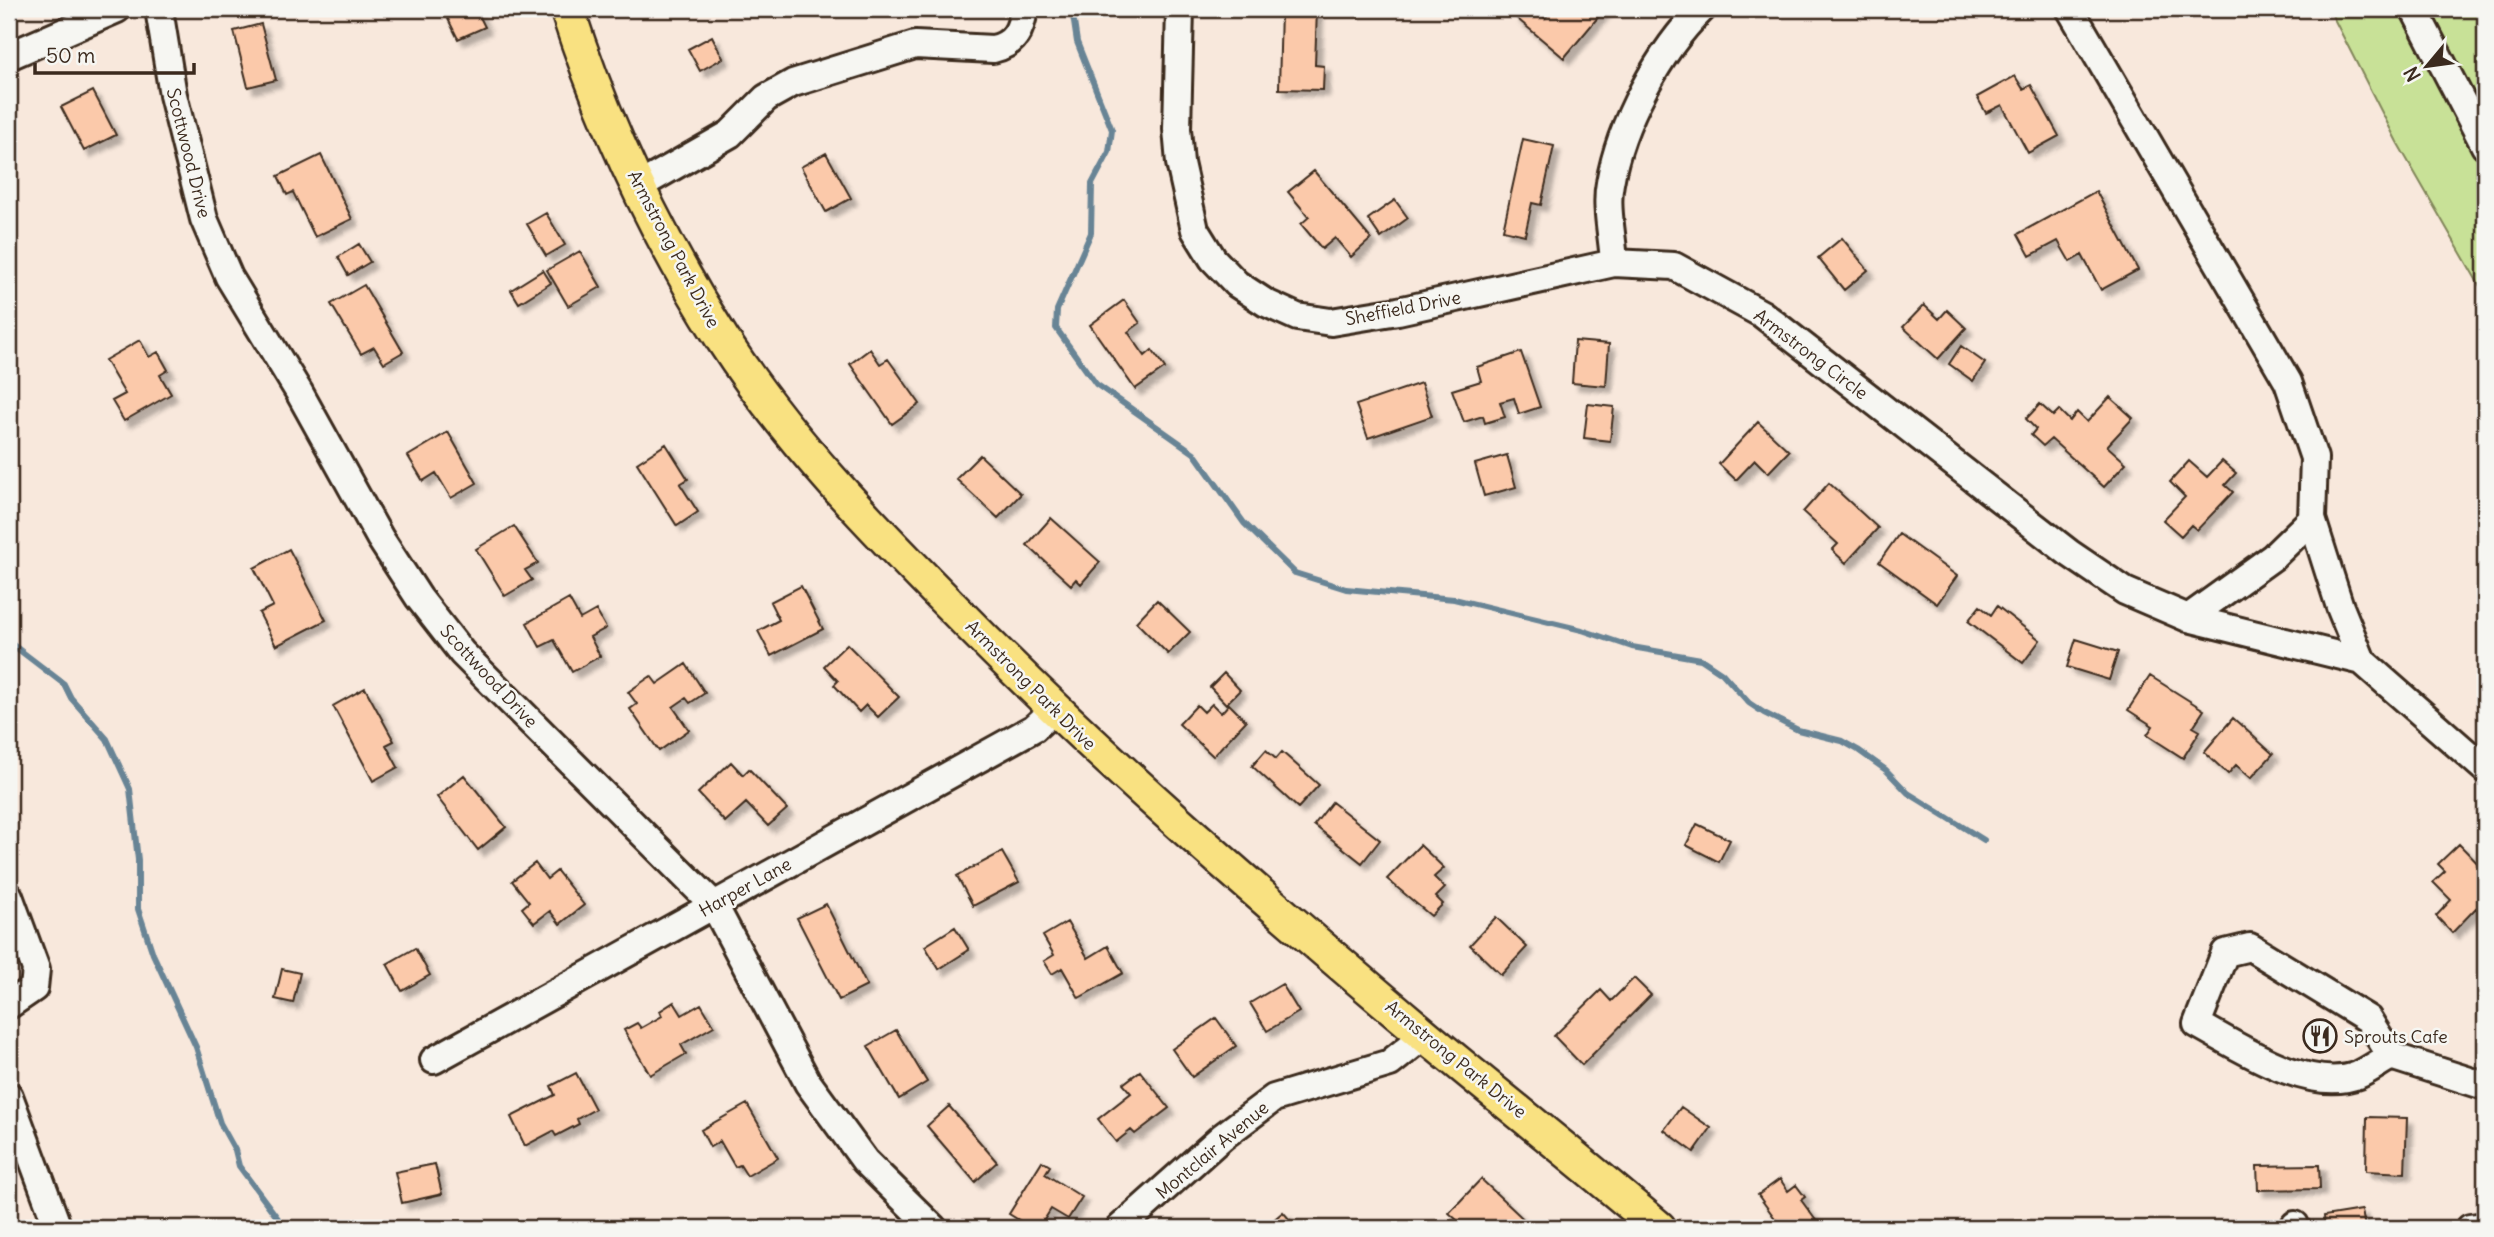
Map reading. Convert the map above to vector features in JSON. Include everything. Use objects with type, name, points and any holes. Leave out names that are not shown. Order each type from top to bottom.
[{"type":"main road","name":"Armstrong Park Drive","points":[[566,9],[591,79],[671,251],[723,340],[816,467],[1054,710],[1193,837],[1425,1035],[1659,1228]]},
{"type":"street","points":[[9,56],[117,9]]},
{"type":"street","name":"Scottwood Drive","points":[[159,9],[176,108],[204,219],[229,277],[313,415],[380,538],[419,598],[463,653],[713,905],[816,1094],[865,1161],[933,1228]]},
{"type":"street","points":[[639,186],[730,134],[766,98],[793,83],[915,45],[993,49],[1003,47],[1018,34],[1024,9]]},
{"type":"street","name":"Sheffield Drive","points":[[1181,9],[1177,129],[1180,163],[1195,230],[1213,259],[1237,284],[1266,303],[1297,317],[1331,322],[1398,311],[1615,263]]},
{"type":"street","points":[[1615,263],[1609,186],[1624,130],[1683,27],[1702,9]]},
{"type":"street","name":"Armstrong Circle","points":[[2070,9],[2288,382],[2314,458],[2312,519],[2340,607],[2362,661],[2485,769]]},
{"type":"street","points":[[2414,9],[2485,146]]},
{"type":"street","name":"Armstrong Circle","points":[[1615,263],[1674,266],[1762,314],[2069,553],[2125,591],[2188,618],[2362,661]]},
{"type":"street","points":[[2188,618],[2273,557],[2312,519]]},
{"type":"street","name":"Harper Lane","points":[[434,1060],[1034,728],[1054,710]]},
{"type":"street","points":[[9,896],[36,969],[34,988],[9,1005]]},
{"type":"street","points":[[2391,1056],[2356,1075],[2324,1079],[2268,1063],[2197,1024],[2225,953],[2250,947],[2368,1018],[2391,1056],[2485,1086]]},
{"type":"street","name":"Montclair Avenue","points":[[1120,1228],[1222,1137],[1274,1098],[1390,1063],[1425,1035]]},
{"type":"street","points":[[9,1096],[58,1228]]},
{"type":"street","points":[[2470,1228],[2485,1226]]},
{"type":"green space","points":[[2329,9],[2485,9],[2485,295],[2397,142]]},
{"type":"building","points":[[443,9],[476,9],[485,27],[458,39]]},
{"type":"building","points":[[1281,9],[1317,9],[1315,65],[1324,66],[1323,90],[1279,89]]},
{"type":"building","points":[[1520,9],[1534,9],[1545,18],[1553,9],[1605,9],[1564,58],[1514,16]]},
{"type":"building","points":[[261,24],[276,80],[248,87],[234,31]]},
{"type":"building","points":[[712,36],[723,58],[700,71],[688,49]]},
{"type":"building","points":[[2015,76],[2023,89],[2031,85],[2059,136],[2028,153],[2002,105],[1986,113],[1977,97]]},
{"type":"building","points":[[93,91],[116,135],[84,151],[61,107]]},
{"type":"building","points":[[1523,139],[1554,146],[1541,205],[1532,203],[1525,235],[1503,230]]},
{"type":"building","points":[[826,153],[851,198],[826,212],[801,167]]},
{"type":"building","points":[[321,155],[352,219],[315,237],[293,192],[287,195],[278,176]]},
{"type":"building","points":[[1314,171],[1371,239],[1351,257],[1335,238],[1322,249],[1301,224],[1309,217],[1288,192]]},
{"type":"building","points":[[2096,191],[2138,270],[2101,290],[2082,255],[2070,262],[2058,241],[2030,256],[2018,234]]},
{"type":"building","points":[[1395,200],[1408,218],[1381,238],[1368,219]]},
{"type":"building","points":[[546,213],[565,245],[546,256],[527,224]]},
{"type":"building","points":[[1842,238],[1868,270],[1844,290],[1818,258]]},
{"type":"building","points":[[359,244],[370,262],[348,275],[338,257]]},
{"type":"building","points":[[580,251],[601,287],[568,306],[547,270]]},
{"type":"building","points":[[543,270],[551,283],[519,303],[511,290]]},
{"type":"building","points":[[364,285],[403,352],[384,363],[374,347],[361,354],[331,304]]},
{"type":"building","points":[[1124,300],[1140,323],[1128,332],[1145,356],[1152,350],[1165,368],[1135,389],[1090,325]]},
{"type":"building","points":[[1924,305],[1939,319],[1947,310],[1966,328],[1938,359],[1903,327]]},
{"type":"building","points":[[140,340],[149,357],[158,352],[168,370],[160,375],[171,394],[124,421],[112,401],[125,394],[105,360]]},
{"type":"building","points":[[1575,341],[1609,344],[1606,386],[1572,383]]},
{"type":"building","points":[[1961,346],[1985,363],[1973,381],[1949,364]]},
{"type":"building","points":[[870,349],[880,364],[888,359],[920,404],[892,424],[850,364]]},
{"type":"building","points":[[1521,352],[1540,407],[1519,414],[1514,398],[1500,402],[1505,417],[1485,423],[1483,416],[1464,422],[1452,390],[1481,381],[1477,367]]},
{"type":"building","points":[[1421,383],[1432,416],[1368,438],[1356,405]]},
{"type":"building","points":[[2110,397],[2133,418],[2107,446],[2126,463],[2104,487],[2051,439],[2043,446],[2031,435],[2036,429],[2026,419],[2040,404],[2053,416],[2059,410],[2070,421],[2077,412],[2087,422]]},
{"type":"building","points":[[1588,404],[1614,407],[1610,441],[1584,438]]},
{"type":"building","points":[[1758,422],[1789,451],[1768,473],[1755,460],[1736,480],[1719,464]]},
{"type":"building","points":[[448,432],[477,483],[451,498],[436,473],[423,481],[408,456]]},
{"type":"building","points":[[666,444],[688,479],[680,484],[698,512],[677,526],[637,463]]},
{"type":"building","points":[[980,455],[1021,494],[998,518],[956,479]]},
{"type":"building","points":[[1507,455],[1516,487],[1484,496],[1475,464]]},
{"type":"building","points":[[2189,461],[2207,477],[2222,461],[2236,473],[2225,485],[2233,492],[2197,530],[2191,525],[2181,536],[2163,520],[2185,497],[2170,482]]},
{"type":"building","points":[[1829,483],[1878,528],[1846,563],[1832,550],[1838,544],[1803,512]]},
{"type":"building","points":[[1051,518],[1100,562],[1081,584],[1076,579],[1071,585],[1027,545]]},
{"type":"building","points":[[514,526],[538,563],[525,570],[532,580],[505,596],[476,549]]},
{"type":"building","points":[[1899,534],[1957,576],[1937,604],[1879,562]]},
{"type":"building","points":[[289,549],[326,620],[276,646],[259,613],[273,606],[254,568]]},
{"type":"building","points":[[801,586],[823,629],[771,656],[758,631],[779,620],[770,602]]},
{"type":"building","points":[[569,599],[580,619],[596,610],[606,628],[590,637],[600,656],[572,672],[554,640],[540,647],[527,623]]},
{"type":"building","points":[[1157,600],[1190,632],[1168,654],[1136,622]]},
{"type":"building","points":[[1980,606],[1991,615],[1997,606],[2040,640],[2023,663],[1968,621]]},
{"type":"building","points":[[2076,639],[2118,652],[2109,680],[2067,667]]},
{"type":"building","points":[[847,644],[899,697],[878,717],[866,705],[859,712],[834,685],[838,681],[824,666]]},
{"type":"building","points":[[686,664],[705,693],[690,703],[686,698],[673,707],[689,730],[659,751],[630,709],[637,704],[628,692],[651,676],[657,684]]},
{"type":"building","points":[[1224,673],[1240,690],[1226,704],[1210,687]]},
{"type":"building","points":[[2150,676],[2204,710],[2193,727],[2200,731],[2183,758],[2147,735],[2153,726],[2128,710]]},
{"type":"building","points":[[365,688],[394,741],[386,745],[398,767],[373,781],[333,706]]},
{"type":"building","points":[[1212,704],[1221,713],[1229,704],[1246,721],[1213,756],[1179,724],[1197,705],[1204,712]]},
{"type":"building","points":[[2233,718],[2273,754],[2251,778],[2236,765],[2228,774],[2204,752]]},
{"type":"building","points":[[1266,750],[1276,759],[1282,752],[1319,785],[1298,808],[1252,766]]},
{"type":"building","points":[[731,762],[743,775],[749,769],[787,809],[768,826],[746,803],[725,822],[698,793]]},
{"type":"building","points":[[464,775],[506,827],[478,850],[437,797]]},
{"type":"building","points":[[1332,802],[1380,840],[1362,863],[1314,825]]},
{"type":"building","points":[[1697,824],[1730,840],[1719,862],[1686,845]]},
{"type":"building","points":[[2459,844],[2485,871],[2485,905],[2479,911],[2476,908],[2452,933],[2436,916],[2451,900],[2433,882],[2445,871],[2438,864]]},
{"type":"building","points":[[1420,845],[1444,868],[1434,877],[1445,888],[1436,897],[1443,904],[1431,916],[1387,879]]},
{"type":"building","points":[[1002,852],[1019,882],[973,906],[957,876]]},
{"type":"building","points":[[535,863],[547,879],[557,871],[584,905],[560,924],[550,911],[534,923],[522,908],[529,902],[512,881]]},
{"type":"building","points":[[826,904],[867,986],[839,1000],[797,918]]},
{"type":"building","points":[[1496,917],[1527,947],[1501,975],[1470,945]]},
{"type":"building","points":[[1067,922],[1088,958],[1108,946],[1123,973],[1079,998],[1062,968],[1052,974],[1044,961],[1054,955],[1043,936]]},
{"type":"building","points":[[955,927],[969,950],[939,969],[925,946]]},
{"type":"building","points":[[415,948],[430,975],[402,991],[387,964]]},
{"type":"building","points":[[282,969],[300,973],[293,1003],[275,999]]},
{"type":"building","points":[[1634,978],[1651,995],[1582,1065],[1554,1036],[1601,990],[1611,1001]]},
{"type":"building","points":[[1282,984],[1299,1012],[1267,1031],[1250,1003]]},
{"type":"building","points":[[674,1002],[682,1015],[701,1004],[714,1026],[681,1045],[686,1054],[650,1075],[624,1030],[637,1023],[641,1028],[662,1016],[660,1011]]},
{"type":"building","points":[[1216,1018],[1236,1046],[1192,1077],[1172,1049]]},
{"type":"building","points":[[896,1030],[927,1082],[899,1099],[868,1046]]},
{"type":"building","points":[[1140,1071],[1169,1108],[1135,1134],[1131,1130],[1116,1142],[1098,1119],[1131,1093],[1123,1084]]},
{"type":"building","points":[[576,1073],[595,1109],[577,1119],[579,1124],[556,1136],[553,1131],[525,1146],[511,1117],[555,1095],[551,1086]]},
{"type":"building","points":[[747,1104],[778,1158],[747,1176],[740,1165],[735,1167],[720,1141],[710,1147],[701,1130]]},
{"type":"building","points":[[949,1106],[997,1162],[975,1182],[927,1126]]},
{"type":"building","points":[[1681,1107],[1711,1128],[1694,1152],[1664,1130]]},
{"type":"building","points":[[2367,1117],[2407,1118],[2405,1173],[2366,1171]]},
{"type":"building","points":[[1042,1161],[1050,1166],[1045,1174],[1082,1197],[1068,1219],[1051,1209],[1039,1228],[1032,1228],[1009,1214]]},
{"type":"building","points":[[435,1164],[442,1194],[402,1203],[395,1172]]},
{"type":"building","points":[[2319,1165],[2320,1189],[2258,1190],[2257,1166]]},
{"type":"building","points":[[1481,1179],[1533,1228],[1466,1228],[1449,1213]]},
{"type":"building","points":[[1780,1179],[1788,1191],[1796,1185],[1805,1197],[1801,1200],[1820,1226],[1782,1228],[1758,1195]]},
{"type":"building","points":[[2362,1210],[2365,1228],[2325,1228],[2324,1216]]},
{"type":"building","points":[[1283,1212],[1297,1228],[1264,1228]]},
{"type":"waterway","points":[[1072,9],[1077,42],[1112,130],[1109,152],[1092,184],[1091,233],[1057,310],[1056,328],[1096,384],[1194,453],[1244,523],[1295,573],[1346,589],[1454,599],[1582,630],[1632,647],[1701,659],[1722,673],[1749,703],[1764,713],[1798,730],[1842,741],[1858,750],[1886,770],[1908,793],[1984,840]]},
{"type":"waterway","points":[[9,642],[64,684],[71,698],[107,739],[130,789],[138,860],[138,909],[153,954],[196,1047],[220,1123],[235,1150],[239,1166],[285,1228]]},
{"type":"place","name":"Sprouts Cafe","points":[[2320,1036]]}]
